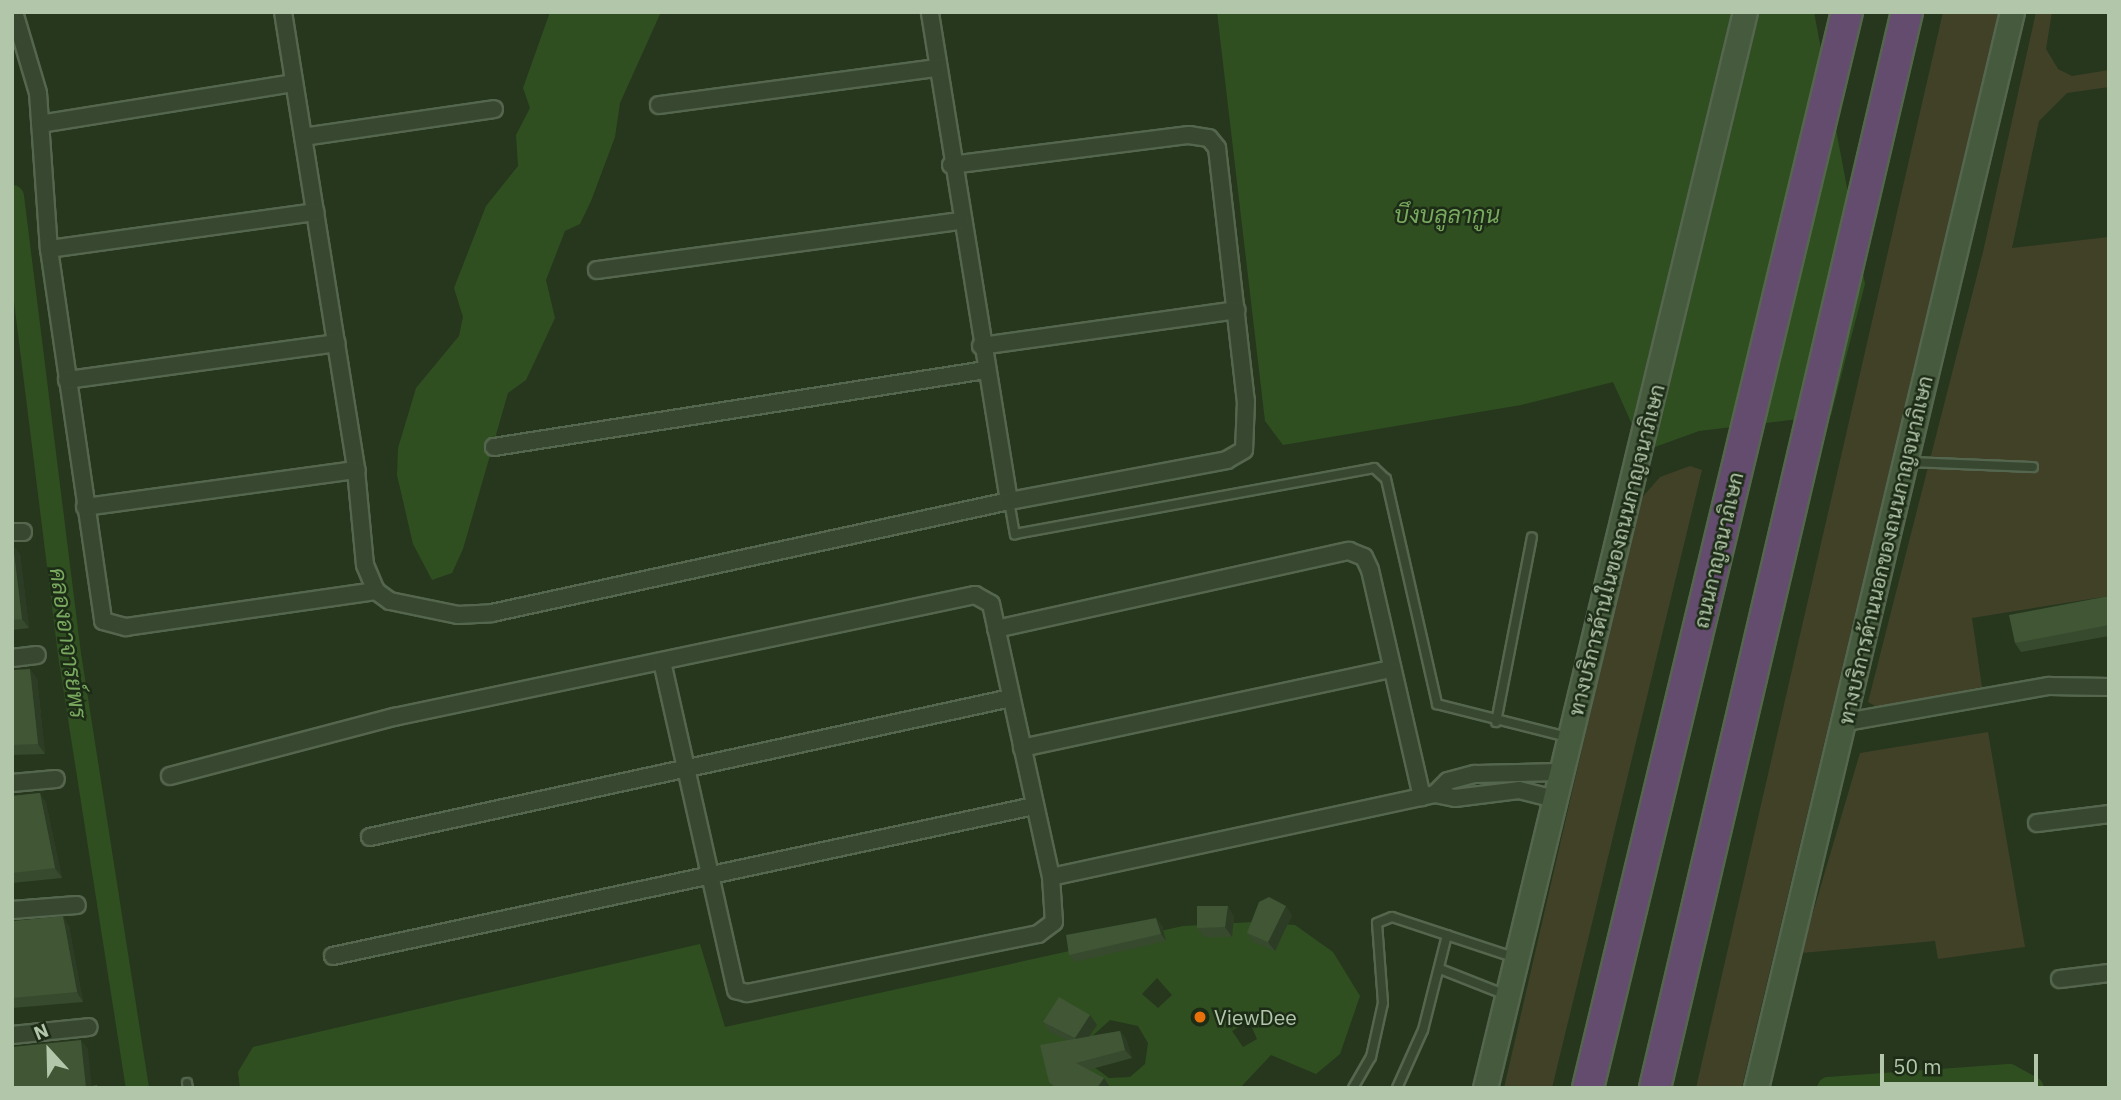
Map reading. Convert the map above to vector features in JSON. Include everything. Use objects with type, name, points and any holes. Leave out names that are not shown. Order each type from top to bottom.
[{"type":"highway","name":"ถนนกาญจนาภิเษก","points":[[1588,1088],[1847,12]]},
{"type":"highway","points":[[1655,1088],[1907,12]]},
{"type":"main road","name":"ทางบริการด้านในของถนนกาญจนาภิเษก","points":[[1485,1088],[1745,12]]},
{"type":"main road","name":"ทางบริการด้านนอกของถนนกาญจนาภิเษก","points":[[1758,1078],[1846,722],[2012,12]]},
{"type":"street","points":[[14,12],[34,69],[49,249],[85,507],[107,626],[376,591],[421,610],[492,613],[1009,501],[1227,460],[1244,450],[1248,433],[1221,172],[1209,138],[1189,135],[951,165]]},
{"type":"street","points":[[283,12],[356,470],[365,565],[376,591]]},
{"type":"street","points":[[930,12],[960,221],[1009,501]]},
{"type":"street","points":[[659,105],[937,68]]},
{"type":"street","points":[[40,124],[293,83]]},
{"type":"street","points":[[303,137],[494,109]]},
{"type":"street","points":[[49,249],[315,212]]},
{"type":"street","points":[[597,270],[960,221]]},
{"type":"street","points":[[981,346],[1236,310]]},
{"type":"street","points":[[67,380],[336,343]]},
{"type":"street","points":[[494,447],[985,370]]},
{"type":"street","points":[[85,507],[356,470]]},
{"type":"street","points":[[996,629],[1349,551],[1364,557],[1370,570],[1389,669],[1429,796]]},
{"type":"street","points":[[170,776],[394,717],[963,594],[991,604],[1051,877],[1054,922],[1038,934],[747,993],[736,990],[730,979],[662,661]]},
{"type":"street","points":[[12,657],[37,655]]},
{"type":"street","points":[[1022,748],[1389,669]]},
{"type":"street","points":[[1846,722],[2049,686],[2109,687]]},
{"type":"street","points":[[370,837],[1011,698]]},
{"type":"street","points":[[1429,796],[1448,781],[1475,775],[1561,772]]},
{"type":"street","points":[[12,783],[56,779]]},
{"type":"street","points":[[1051,877],[1429,796],[1455,798],[1519,790],[1555,799]]},
{"type":"street","points":[[333,956],[1034,806]]},
{"type":"street","points":[[2037,823],[2109,814]]},
{"type":"street","points":[[12,910],[77,905]]},
{"type":"street","points":[[2060,979],[2109,973]]},
{"type":"street","points":[[12,1035],[89,1027]]},
{"type":"lane","points":[[1906,461],[2032,467]]},
{"type":"lane","points":[[1009,501],[1015,534],[1374,468],[1386,479],[1437,704],[1496,722],[1570,737]]},
{"type":"lane","points":[[1496,722],[1532,537]]},
{"type":"lane","points":[[1353,1088],[1371,1057],[1383,1003],[1377,923],[1392,917],[1515,957]]},
{"type":"lane","points":[[1397,1088],[1423,1030],[1447,935]]},
{"type":"lane","points":[[1440,969],[1506,995]]},
{"type":"shaded area","points":[[1943,12],[1999,12],[1742,1087],[1696,1088]]},
{"type":"shaded area","points":[[2036,12],[2052,12],[2046,49],[2058,69],[2072,76],[2109,70],[2109,87],[2067,93],[2039,121],[2012,248],[2109,237],[2109,596],[1972,618],[1982,687],[1877,707],[1868,702],[1983,252]]},
{"type":"shaded area","points":[[1690,466],[1702,470],[1552,1088],[1504,1088],[1639,501],[1660,477]]},
{"type":"shaded area","points":[[1988,732],[2025,947],[1938,959],[1935,941],[1801,953],[1860,753]]},
{"type":"water","points":[[550,12],[661,12],[620,103],[615,137],[591,201],[580,224],[565,231],[546,280],[555,318],[526,380],[508,393],[463,549],[452,573],[432,580],[413,544],[397,475],[398,448],[416,388],[459,336],[463,317],[454,288],[486,206],[518,166],[516,135],[530,108],[523,88]]},
{"type":"water","name":"บึงบลูลากูน","points":[[1217,12],[1814,12],[1865,284],[1831,415],[1699,431],[1644,451],[1613,382],[1521,405],[1283,445],[1265,421]]},
{"type":"water","points":[[1253,922],[1295,925],[1333,952],[1360,996],[1340,1054],[1316,1074],[1271,1055],[1240,1088],[240,1088],[238,1072],[253,1047],[700,944],[725,1027],[1183,926]],"holes":[[[1157,978],[1172,995],[1158,1008],[1142,994]],[[1110,1020],[1138,1026],[1148,1043],[1145,1064],[1130,1077],[1109,1078],[1094,1067],[1089,1039]],[[1249,1021],[1257,1039],[1243,1047],[1232,1031]]]},
{"type":"building","points":[[12,545],[22,619],[12,620]]},
{"type":"building","points":[[2109,596],[2109,625],[2015,643],[2009,615]]},
{"type":"building","points":[[30,669],[38,744],[12,745],[12,670]]},
{"type":"building","points":[[40,793],[55,868],[12,873],[12,796]]},
{"type":"building","points":[[1269,897],[1286,906],[1268,942],[1247,933],[1259,902]]},
{"type":"building","points":[[1197,906],[1228,906],[1225,927],[1197,928]]},
{"type":"building","points":[[63,916],[77,992],[12,998],[12,921]]},
{"type":"building","points":[[1156,918],[1161,934],[1069,955],[1066,935]]},
{"type":"building","points":[[1059,997],[1090,1015],[1075,1038],[1043,1022]]},
{"type":"building","points":[[1120,1031],[1125,1050],[1076,1063],[1104,1078],[1097,1088],[1056,1088],[1049,1082],[1040,1045]]},
{"type":"building","points":[[81,1040],[86,1087],[97,1085],[98,1088],[12,1088],[12,1047]]},
{"type":"waterway","name":"คลองอาจารย์พร","points":[[12,196],[70,660],[137,1088]]},
{"type":"waterway","points":[[1828,1088],[2009,1075],[2032,1088]]},
{"type":"place","name":"ViewDee","points":[[1200,1017]]}]
